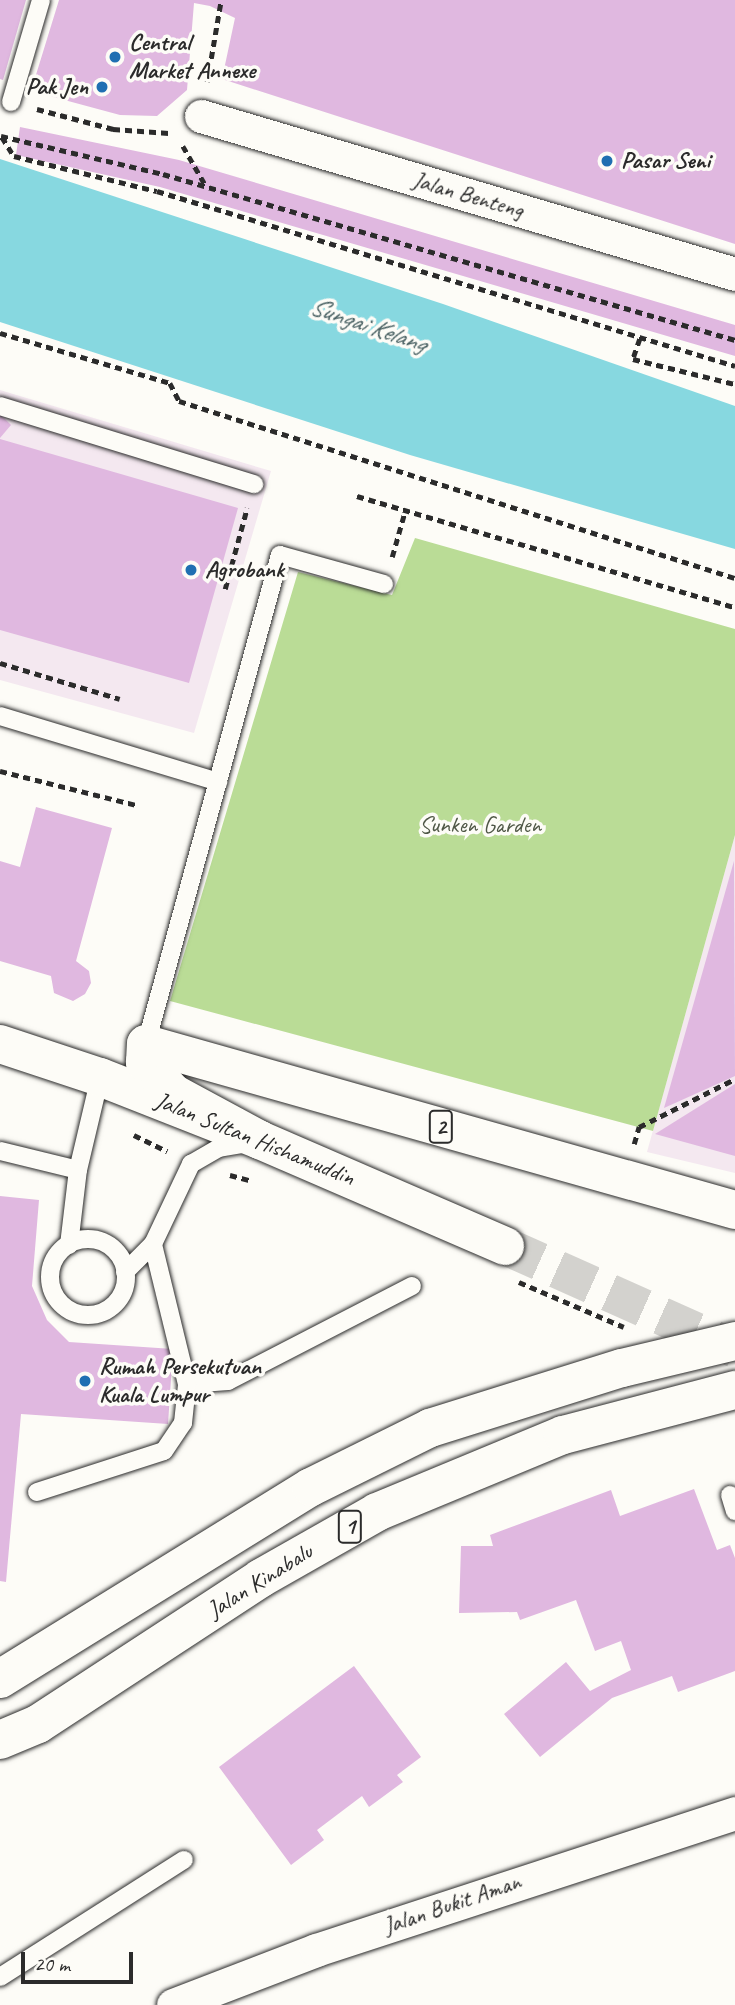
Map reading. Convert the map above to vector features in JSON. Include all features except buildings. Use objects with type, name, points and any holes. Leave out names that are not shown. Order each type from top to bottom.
[{"type":"main road","name":"Jalan Sultan Hishamuddin","points":[[0,1044],[100,1077],[260,1140],[505,1246]]},
{"type":"main road","points":[[146,1044],[145,1062],[173,1093],[260,1140]]},
{"type":"main road","name":"2","points":[[146,1044],[735,1209]]},
{"type":"main road","name":"1","points":[[0,1679],[311,1487],[430,1428],[622,1368],[735,1341]]},
{"type":"main road","name":"Jalan Kinabalu","points":[[0,1740],[38,1724],[261,1578],[377,1512],[563,1435],[735,1390]]},
{"type":"street","name":"Jalan Benteng","points":[[201,116],[735,274]]},
{"type":"street","name":"Jalan Bukit Aman","points":[[173,2005],[316,1950],[735,1813]]},
{"type":"lane","points":[[11,102],[41,0]]},
{"type":"lane","points":[[0,406],[254,484]]},
{"type":"lane","points":[[146,1044],[280,555],[384,584]]},
{"type":"lane","points":[[0,716],[218,782]]},
{"type":"lane","points":[[69,1244],[78,1170],[100,1077]]},
{"type":"lane","points":[[125,1272],[153,1244],[191,1164],[219,1148],[260,1140]]},
{"type":"lane","points":[[0,1151],[78,1170]]},
{"type":"lane","points":[[80,1240],[105,1243],[122,1260],[125,1284],[113,1306],[90,1315],[66,1308],[51,1288],[50,1275],[60,1252],[69,1244],[80,1240]]},
{"type":"lane","points":[[37,1492],[164,1451],[183,1423],[187,1384],[153,1244]]},
{"type":"lane","points":[[187,1384],[228,1381],[412,1286]]},
{"type":"lane","points":[[0,1977],[184,1860]]},
{"type":"path","points":[[11,102],[113,129],[176,133],[201,116],[221,0]]},
{"type":"path","points":[[1,136],[206,187],[735,340]]},
{"type":"path","points":[[1,136],[14,156],[157,191],[735,366]]},
{"type":"path","points":[[187,154],[206,187]]},
{"type":"path","points":[[0,333],[170,383],[179,401],[735,578]]},
{"type":"path","points":[[640,339],[633,359],[735,384]]},
{"type":"path","points":[[225,589],[254,484]]},
{"type":"path","points":[[357,496],[735,607]]},
{"type":"path","points":[[384,584],[405,511]]},
{"type":"path","points":[[0,663],[120,699]]},
{"type":"path","points":[[0,771],[135,805]]},
{"type":"path","points":[[639,1127],[735,1079]]},
{"type":"shaded area","points":[[0,390],[271,471],[194,733],[0,680]]},
{"type":"shaded area","points":[[735,835],[735,1173],[647,1152]]},
{"type":"green space","name":"Sunken Garden","points":[[415,538],[735,629],[735,835],[653,1131],[170,1001],[298,572],[392,595]]},
{"type":"water","name":"Sungai Kelang","points":[[0,159],[443,304],[735,406],[735,549],[410,455],[0,322]]},
{"type":"tunnel","points":[[505,1246],[735,1349]]},
{"type":"place","name":"Central Market Annexe","points":[[115,57]]},
{"type":"place","name":"Pak Jen","points":[[102,87]]},
{"type":"place","name":"Pasar Seni","points":[[607,161]]},
{"type":"place","name":"Agrobank","points":[[191,570]]},
{"type":"place","name":"Rumah Persekutuan Kuala Lumpur","points":[[85,1381]]}]
